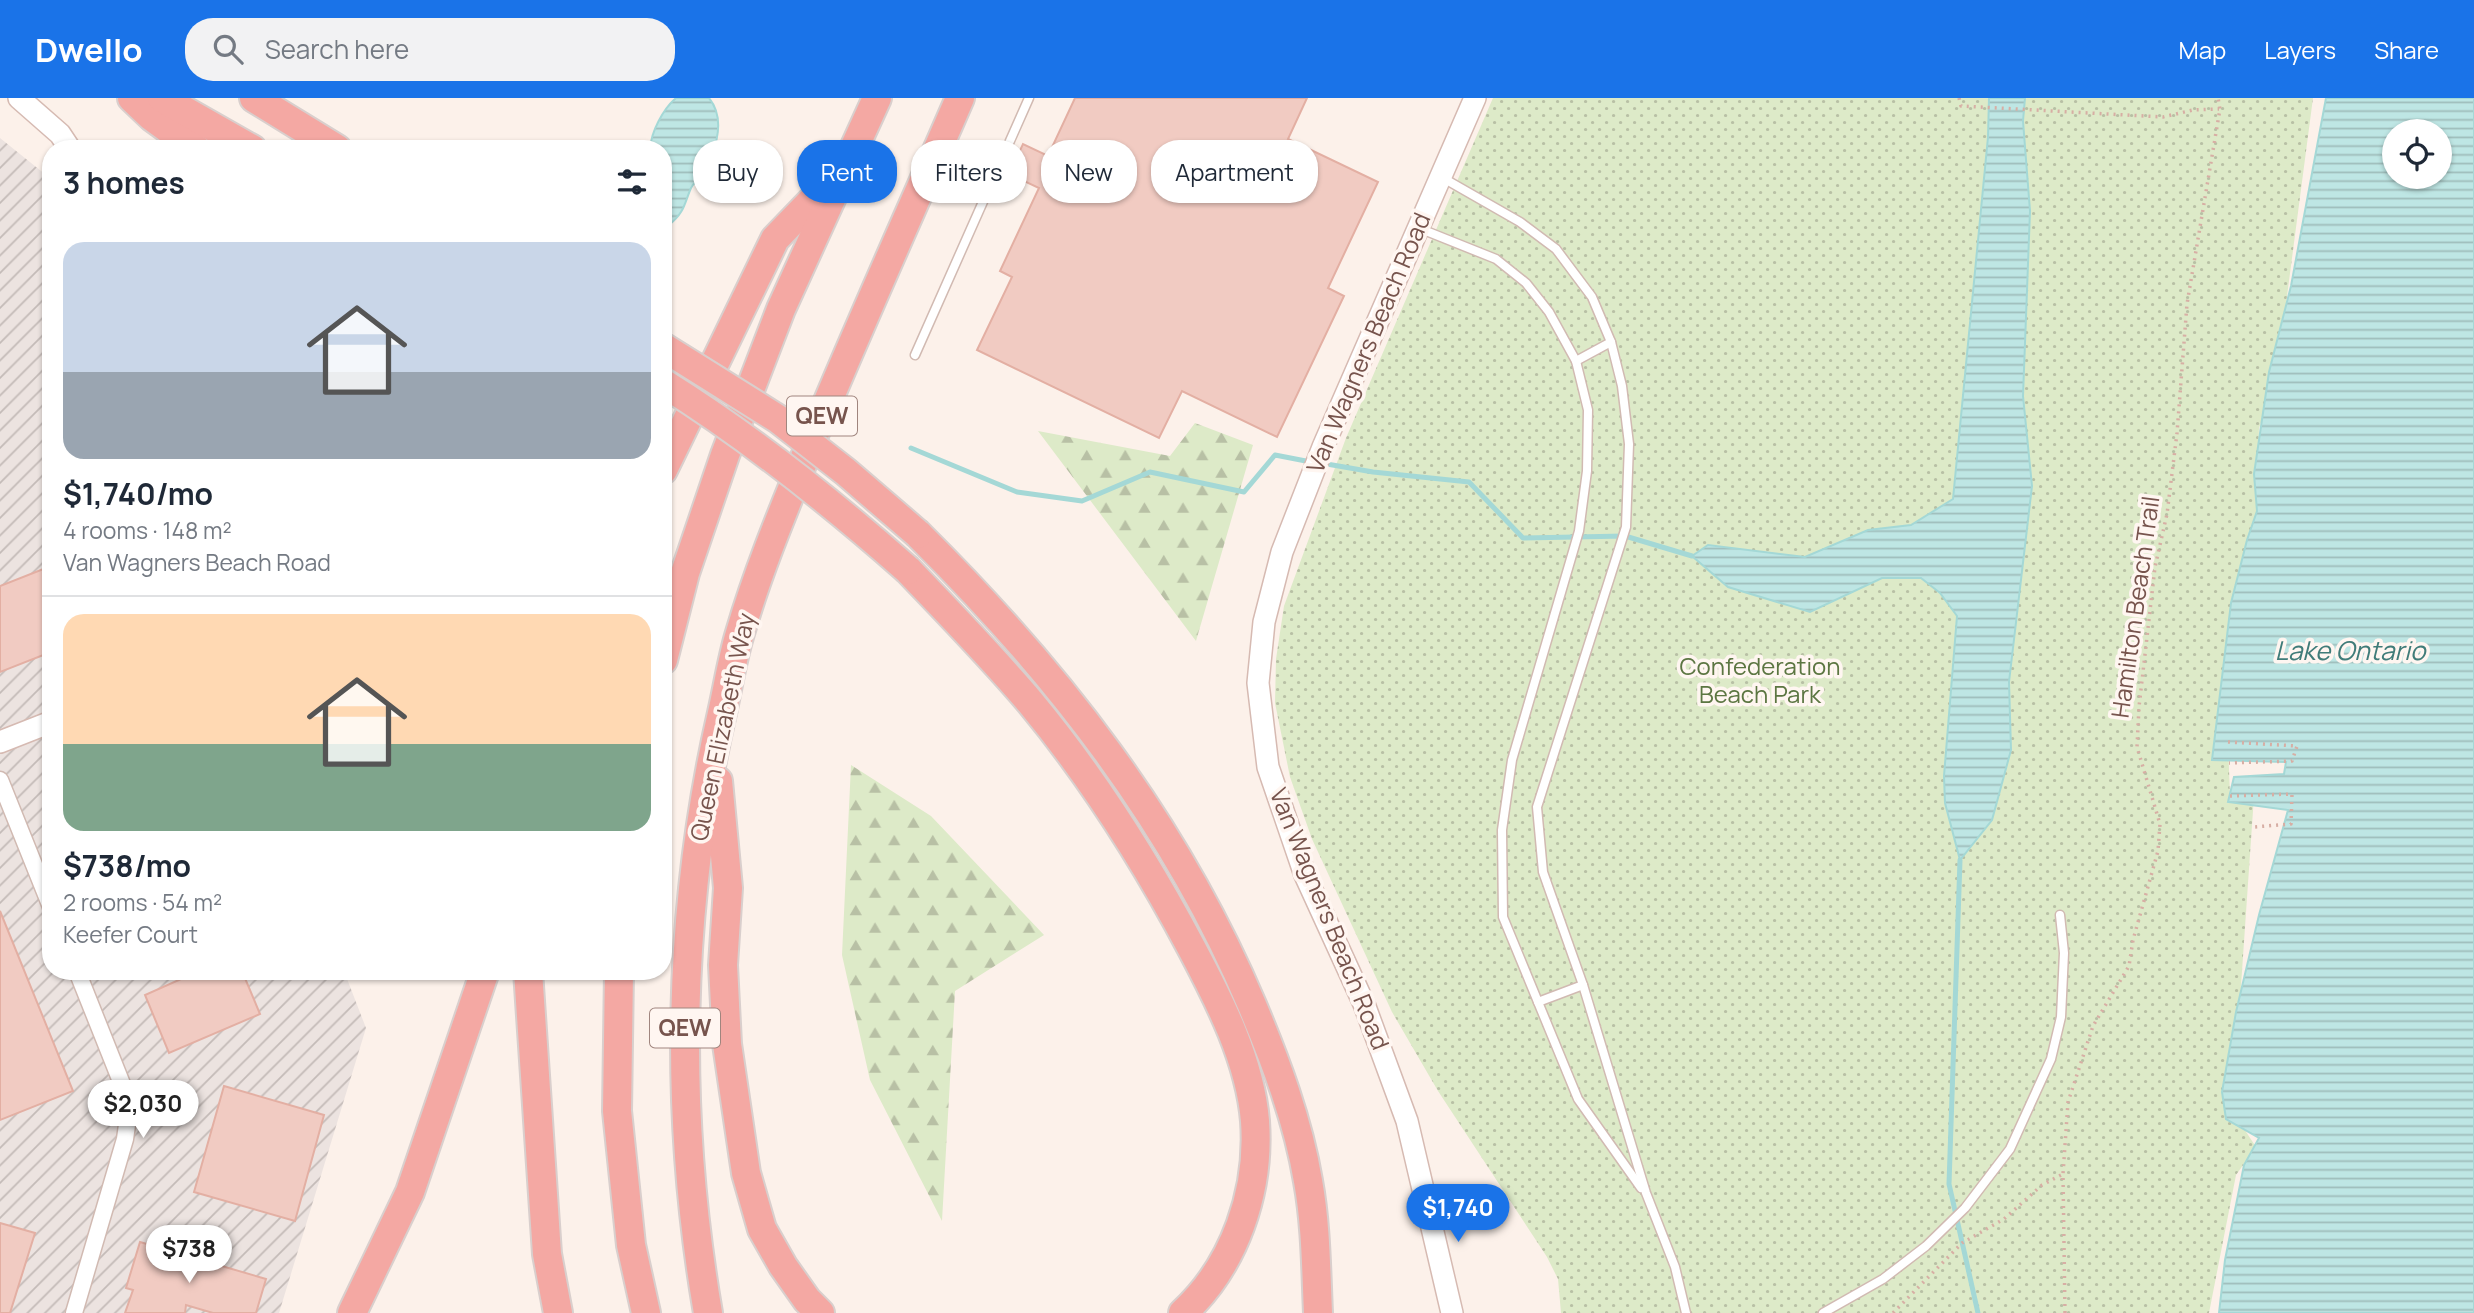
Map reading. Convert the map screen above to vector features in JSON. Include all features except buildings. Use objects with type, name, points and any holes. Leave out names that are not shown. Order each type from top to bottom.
[{"type":"highway","points":[[131,98],[184,140]]},
{"type":"highway","points":[[162,98],[236,140]]},
{"type":"highway","points":[[254,98],[322,140]]},
{"type":"highway","points":[[857,140],[877,98]]},
{"type":"highway","name":"Queen Elizabeth Way","points":[[708,1313],[697,1251],[685,1084],[686,953],[698,839],[715,744],[740,634],[777,524],[960,98]]},
{"type":"highway","points":[[672,451],[775,239],[809,203]]},
{"type":"highway","points":[[672,624],[685,573],[725,455],[781,309],[829,203]]},
{"type":"highway","points":[[672,353],[778,419],[846,472],[918,534],[976,592],[1081,714],[1128,778],[1189,875],[1234,962],[1266,1038],[1291,1110],[1305,1169],[1314,1229],[1318,1313]]},
{"type":"highway","points":[[672,389],[835,505],[908,570],[1031,704],[1097,790],[1160,887],[1208,977],[1236,1043],[1248,1082],[1255,1121],[1255,1154],[1250,1195],[1237,1236],[1199,1299],[1183,1313]]},
{"type":"highway","points":[[715,744],[728,888],[723,965],[727,1044],[746,1173],[762,1229],[783,1266],[807,1300],[820,1313]]},
{"type":"highway","points":[[352,1313],[410,1192],[482,980]]},
{"type":"highway","points":[[529,980],[547,1254],[558,1313]]},
{"type":"highway","name":"QEW","points":[[619,980],[617,1111],[631,1245],[646,1313]]},
{"type":"street","points":[[19,98],[64,140]]},
{"type":"street","name":"Van Wagners Beach Road","points":[[1452,1313],[1407,1121],[1364,1004],[1306,875],[1268,767],[1258,683],[1264,622],[1282,552],[1323,447],[1475,98]]},
{"type":"street","points":[[0,742],[42,726]]},
{"type":"street","points":[[0,780],[42,885]]},
{"type":"street","points":[[74,1313],[125,1139],[128,1118],[124,1089],[80,980]]},
{"type":"lane","points":[[915,355],[1029,98]]},
{"type":"lane","points":[[1441,177],[1520,222],[1556,249],[1592,298],[1611,342],[1622,386],[1629,444],[1626,527],[1537,807],[1543,872],[1583,985],[1646,1193],[1675,1267],[1686,1313]]},
{"type":"lane","points":[[1419,227],[1496,259],[1526,283],[1549,312],[1576,361],[1588,410],[1587,471],[1579,531],[1512,760],[1502,830],[1503,917],[1578,1099],[1646,1193]]},
{"type":"lane","points":[[1576,361],[1611,342]]},
{"type":"lane","points":[[1823,1313],[1883,1279],[1927,1246],[1965,1208],[2010,1149],[2052,1059],[2061,1017],[2064,953],[2060,915]]},
{"type":"lane","points":[[1538,1002],[1583,985]]},
{"type":"path","points":[[1959,98],[1961,106],[2163,117],[2193,110],[2220,109]]},
{"type":"path","name":"Hamilton Beach Trail","points":[[2065,1313],[2063,1174],[2068,1102],[2093,1026],[2129,966],[2133,940],[2158,851],[2160,824],[2137,747],[2139,707],[2154,567],[2167,514],[2177,433],[2187,304],[2220,109],[2218,98]]},
{"type":"path","points":[[2228,742],[2297,746],[2292,761],[2229,763]]},
{"type":"path","points":[[2230,796],[2292,794],[2291,824],[2253,827]]},
{"type":"path","points":[[1893,1313],[1962,1243],[2004,1219],[2042,1185],[2063,1174]]},
{"type":"shaded area","points":[[0,138],[42,172],[42,980],[347,980],[366,1028],[279,1313],[0,1313]]},
{"type":"green space","name":"Confederation Beach Park","points":[[1493,98],[2313,98],[2276,380],[2259,428],[2256,517],[2228,742],[2230,796],[2254,796],[2234,1088],[2235,1115],[2256,1147],[2236,1175],[2209,1313],[1561,1313],[1558,1279],[1547,1257],[1438,1091],[1392,1012],[1312,839],[1290,777],[1275,703],[1276,659],[1284,606],[1346,438]]},
{"type":"green space","points":[[1195,423],[1253,445],[1196,641],[1038,431],[1170,456]]},
{"type":"green space","points":[[851,765],[931,816],[1044,935],[955,991],[942,1221],[870,1080],[842,955]]},
{"type":"water","points":[[676,98],[709,98],[718,117],[717,140],[693,140],[693,185],[681,212],[672,222],[672,140],[652,140],[658,121]]},
{"type":"water","points":[[1989,98],[2025,98],[2023,121],[2030,211],[2023,396],[2032,486],[2009,682],[2011,750],[1992,820],[1960,860],[1945,803],[1944,776],[1957,616],[1940,593],[1921,578],[1882,578],[1810,612],[1728,587],[1692,556],[1708,545],[1805,557],[1868,530],[1911,525],[1953,499],[1988,137]]},
{"type":"water","name":"Lake Ontario","points":[[2326,98],[2474,98],[2474,1313],[2219,1313],[2225,1260],[2244,1165],[2259,1138],[2226,1119],[2222,1092],[2236,1012],[2288,810],[2228,802],[2234,777],[2284,774],[2286,762],[2212,760],[2231,603],[2257,511],[2254,474],[2269,372],[2291,286]]},
{"type":"waterway","points":[[911,448],[1017,492],[1082,501],[1150,472],[1244,492],[1275,455],[1311,462]]},
{"type":"waterway","points":[[1321,463],[1373,472],[1469,482],[1523,538],[1625,536],[1692,556]]},
{"type":"waterway","points":[[1960,860],[1949,1184],[1978,1313]]}]
